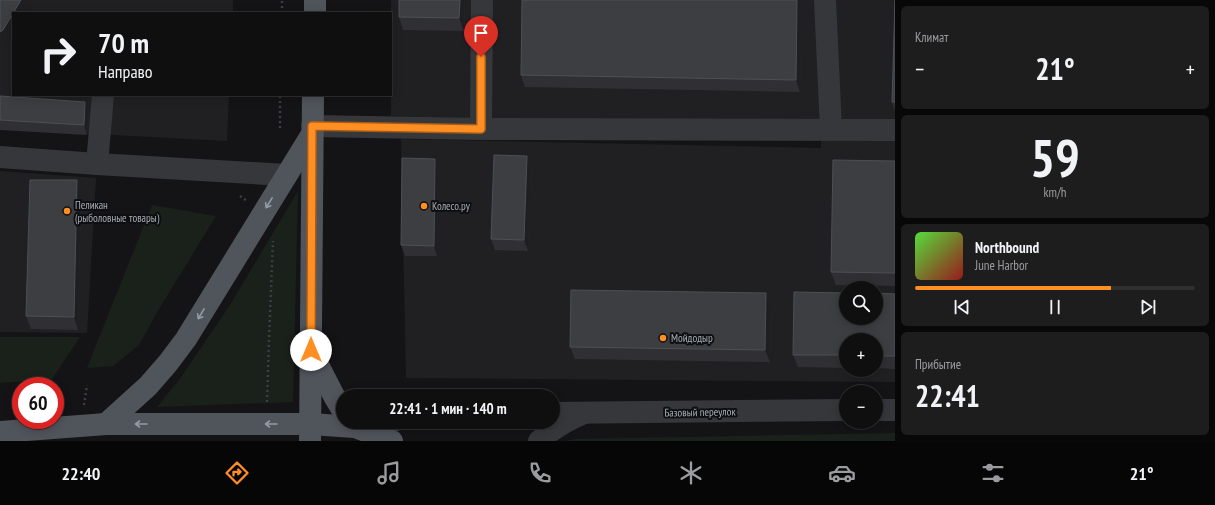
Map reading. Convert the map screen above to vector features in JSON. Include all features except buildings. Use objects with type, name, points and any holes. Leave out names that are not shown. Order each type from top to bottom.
[{"type":"main road","points":[[315,0],[315,12]]},
{"type":"main road","points":[[310,432],[313,96]]},
{"type":"main road","points":[[106,424],[148,386],[186,339],[286,176],[312,130]]},
{"type":"main road","points":[[311,350],[336,399]]},
{"type":"main road","points":[[0,432],[106,424],[310,432],[336,424]]},
{"type":"main road","points":[[368,429],[392,441]]},
{"type":"lane","points":[[481,129],[482,0]]},
{"type":"lane","points":[[826,0],[831,130]]},
{"type":"lane","points":[[97,164],[103,96]]},
{"type":"lane","points":[[312,130],[895,130]]},
{"type":"lane","points":[[0,156],[97,164],[286,176]]},
{"type":"lane","name":"Базовый переулок","points":[[560,413],[839,410]]},
{"type":"lane","points":[[883,410],[895,410]]},
{"type":"lane","points":[[539,441],[567,420],[585,413]]},
{"type":"path","points":[[282,0],[282,12]]},
{"type":"path","points":[[280,96],[280,128]]},
{"type":"path","points":[[240,196],[274,223],[267,402]]},
{"type":"shaded area","points":[[0,0],[233,0],[233,12],[12,12],[12,96],[229,96],[227,141],[0,129]]},
{"type":"shaded area","points":[[391,0],[895,0],[895,382],[406,378],[401,139],[821,148],[821,120],[490,119],[391,116]]},
{"type":"shaded area","points":[[0,171],[96,178],[87,333],[0,332]]},
{"type":"shaded area","points":[[298,191],[293,402],[157,407],[179,380],[230,305]]},
{"type":"shaded area","points":[[152,205],[216,216],[159,309],[139,345],[113,366],[87,368]]},
{"type":"shaded area","points":[[0,337],[80,337],[53,377],[12,377],[12,382],[0,383]]},
{"type":"shaded area","points":[[895,433],[895,441],[565,441],[576,439]]},
{"type":"place","name":"Колесо.ру","points":[[424,206]]},
{"type":"place","name":"Пеликан (рыболовные товары)","points":[[67,211]]},
{"type":"place","name":"Мойдодыр","points":[[663,338]]},
{"type":"route","points":[[311,350],[312,126],[481,129],[481,57]]}]
